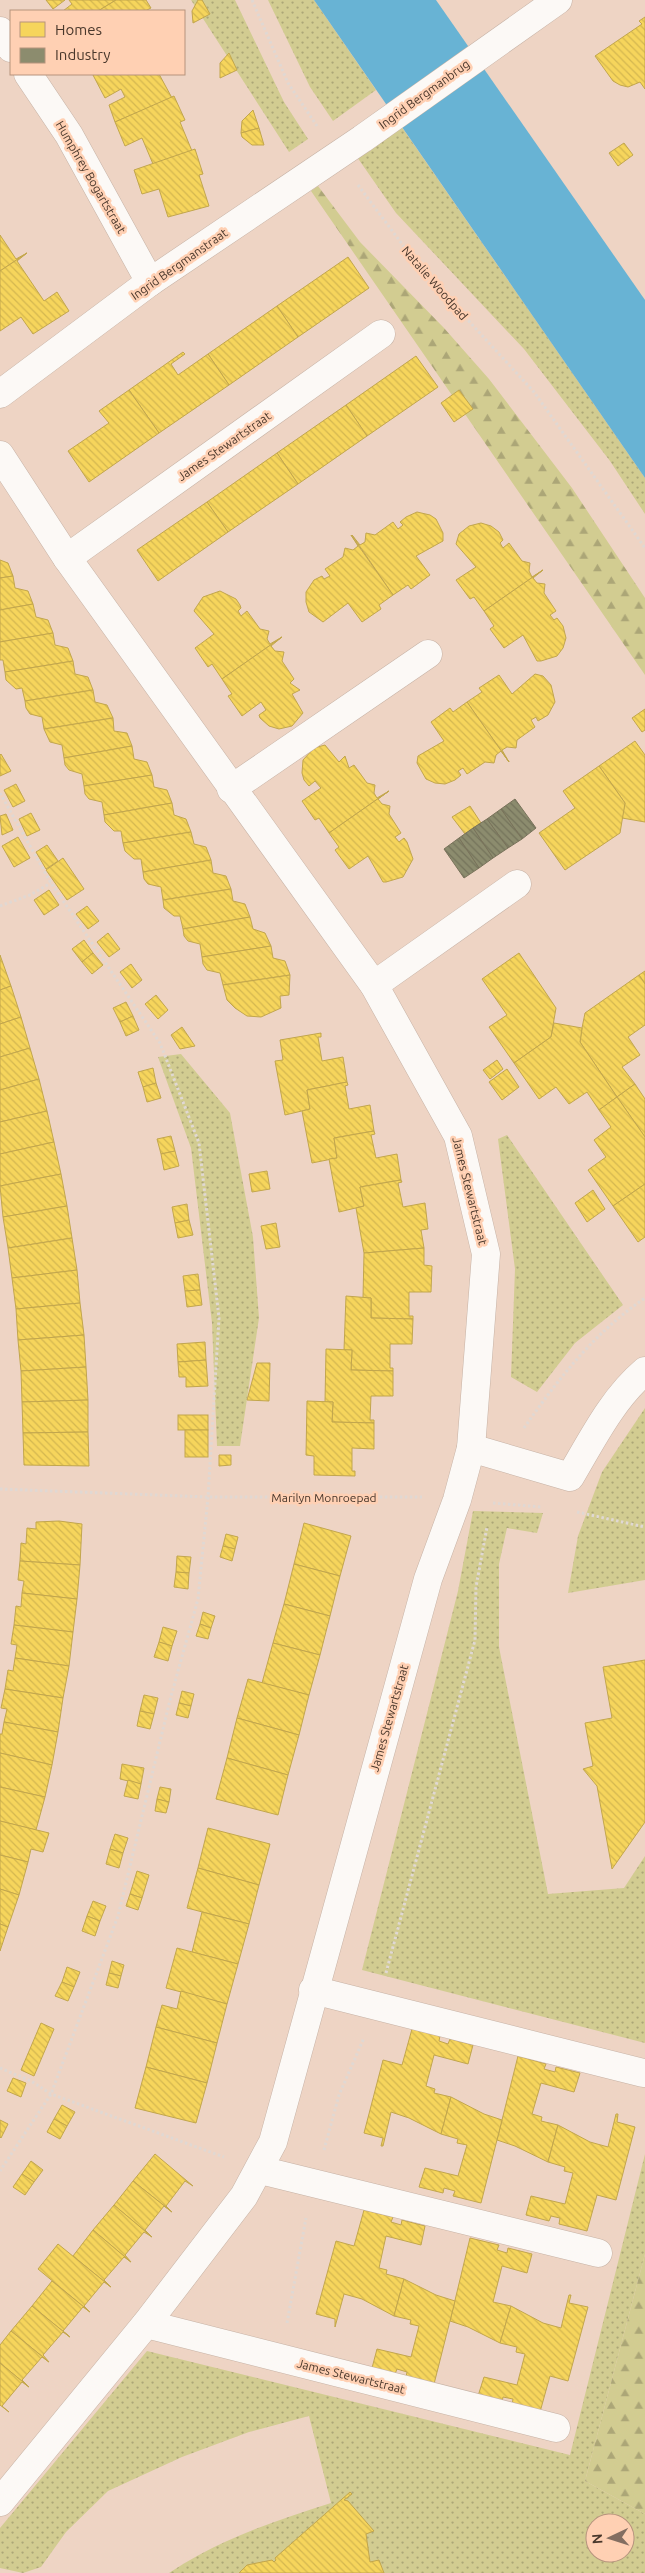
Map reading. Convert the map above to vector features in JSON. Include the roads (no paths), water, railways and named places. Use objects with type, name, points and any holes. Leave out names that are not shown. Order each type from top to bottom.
[{"type":"street","name":"Ingrid Bergmanbrug","points":[[362,139],[558,0]]},
{"type":"street","points":[[0,31],[10,46]]},
{"type":"street","name":"Humphrey Bogartstraat","points":[[29,75],[68,135],[150,282]]},
{"type":"street","name":"Ingrid Bergmanstraat","points":[[0,394],[150,282],[362,139]]},
{"type":"street","name":"James Stewartstraat","points":[[67,558],[381,334]]},
{"type":"street","name":"James Stewartstraat","points":[[0,455],[67,558],[231,789],[374,985],[458,1136],[486,1254],[471,1448],[457,1500],[428,1579],[313,1990],[273,2142],[260,2170],[244,2196],[146,2324],[0,2502]]},
{"type":"street","points":[[231,789],[428,654]]},
{"type":"street","points":[[374,985],[517,884]]},
{"type":"street","points":[[471,1448],[570,1477],[602,1422],[628,1385],[645,1371]]},
{"type":"street","points":[[313,1990],[643,2073]]},
{"type":"street","points":[[260,2170],[598,2253]]},
{"type":"street","name":"James Stewartstraat","points":[[146,2324],[556,2428]]},
{"type":"water","points":[[314,0],[436,0],[645,300],[645,478]]}]
